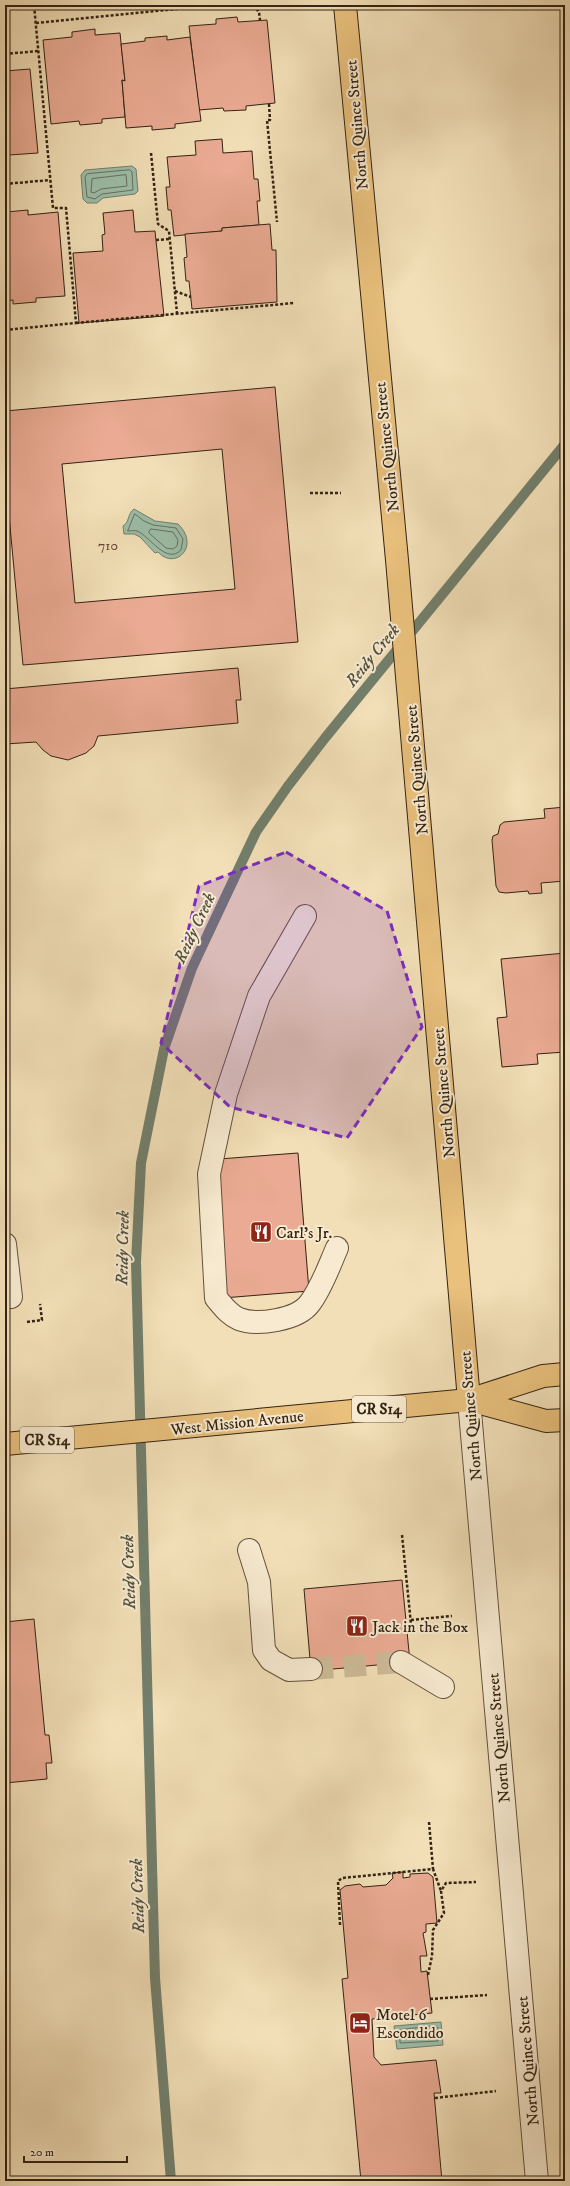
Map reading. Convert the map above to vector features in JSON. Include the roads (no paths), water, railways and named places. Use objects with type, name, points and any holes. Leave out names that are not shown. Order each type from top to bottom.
[{"type":"main road","name":"North Quince Street","points":[[345,5],[409,690],[469,1400]]},
{"type":"main road","name":"West Mission Avenue","points":[[5,1444],[469,1400],[543,1376],[565,1374]]},
{"type":"main road","name":"West Mission Avenue","points":[[469,1400],[546,1421],[565,1420]]},
{"type":"street","points":[[305,916],[259,996],[226,1094],[210,1174],[216,1298],[226,1311],[239,1319],[252,1321],[290,1317],[302,1312],[310,1304],[337,1248]]},
{"type":"street","points":[[5,1297],[10,1297],[6,1261]]},
{"type":"street","name":"North Quince Street","points":[[469,1400],[537,2181]]},
{"type":"street","points":[[250,1550],[259,1582],[264,1650],[271,1660],[289,1670],[311,1669]]},
{"type":"street","points":[[408,1667],[443,1687]]},
{"type":"water","points":[[132,166],[136,169],[138,191],[135,194],[103,198],[97,203],[87,203],[83,199],[81,175],[85,170]]},
{"type":"water","points":[[134,509],[155,521],[178,524],[184,532],[187,540],[186,548],[183,553],[172,559],[165,557],[158,552],[155,553],[140,537],[134,534],[124,534],[123,526]]},
{"type":"water","points":[[441,2022],[443,2045],[397,2049],[394,2026]]},
{"type":"waterway","name":"Reidy Creek","points":[[171,2181],[155,1978],[136,1262],[141,1163],[164,1049],[192,968],[256,832],[288,786],[325,738],[565,444]]},
{"type":"tunnel","points":[[311,1669],[401,1662]]},
{"type":"place","name":"Carl's Jr.","points":[[261,1232]]},
{"type":"place","name":"Jack in the Box","points":[[357,1626]]},
{"type":"place","name":"Motel 6 Escondido","points":[[360,2023]]}]
